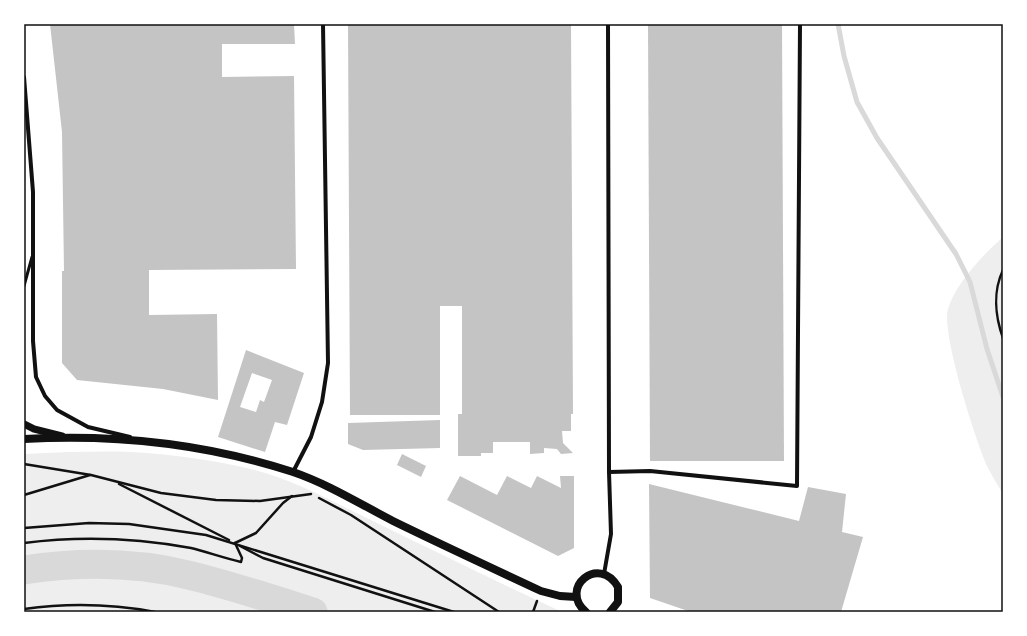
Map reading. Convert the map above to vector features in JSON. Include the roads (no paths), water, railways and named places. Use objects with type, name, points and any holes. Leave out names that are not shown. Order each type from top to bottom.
[{"type":"main road","points":[[24,439],[68,438],[150,442],[199,449],[293,472],[322,483],[392,520],[541,591],[576,598]]},
{"type":"main road","points":[[586,612],[578,603],[576,598],[578,585],[581,580],[592,574],[604,574],[612,578],[618,587],[619,597],[612,611]]},
{"type":"street","points":[[293,472],[311,437],[320,409],[328,363],[323,24]]},
{"type":"street","points":[[604,574],[611,534],[609,472],[608,24]]},
{"type":"street","points":[[609,472],[650,471],[798,486],[800,24]]},
{"type":"street","points":[[24,76],[33,192],[33,341],[36,376],[45,396],[58,410],[88,427],[150,442]]},
{"type":"street","points":[[24,424],[34,429],[68,438]]},
{"type":"lane","points":[[24,286],[34,251]]},
{"type":"waterway","points":[[838,24],[844,56],[857,102],[877,138],[956,254],[970,282],[987,349],[1003,397]]},
{"type":"waterway","points":[[24,570],[44,567],[106,565],[168,571],[251,592],[313,612]]}]
